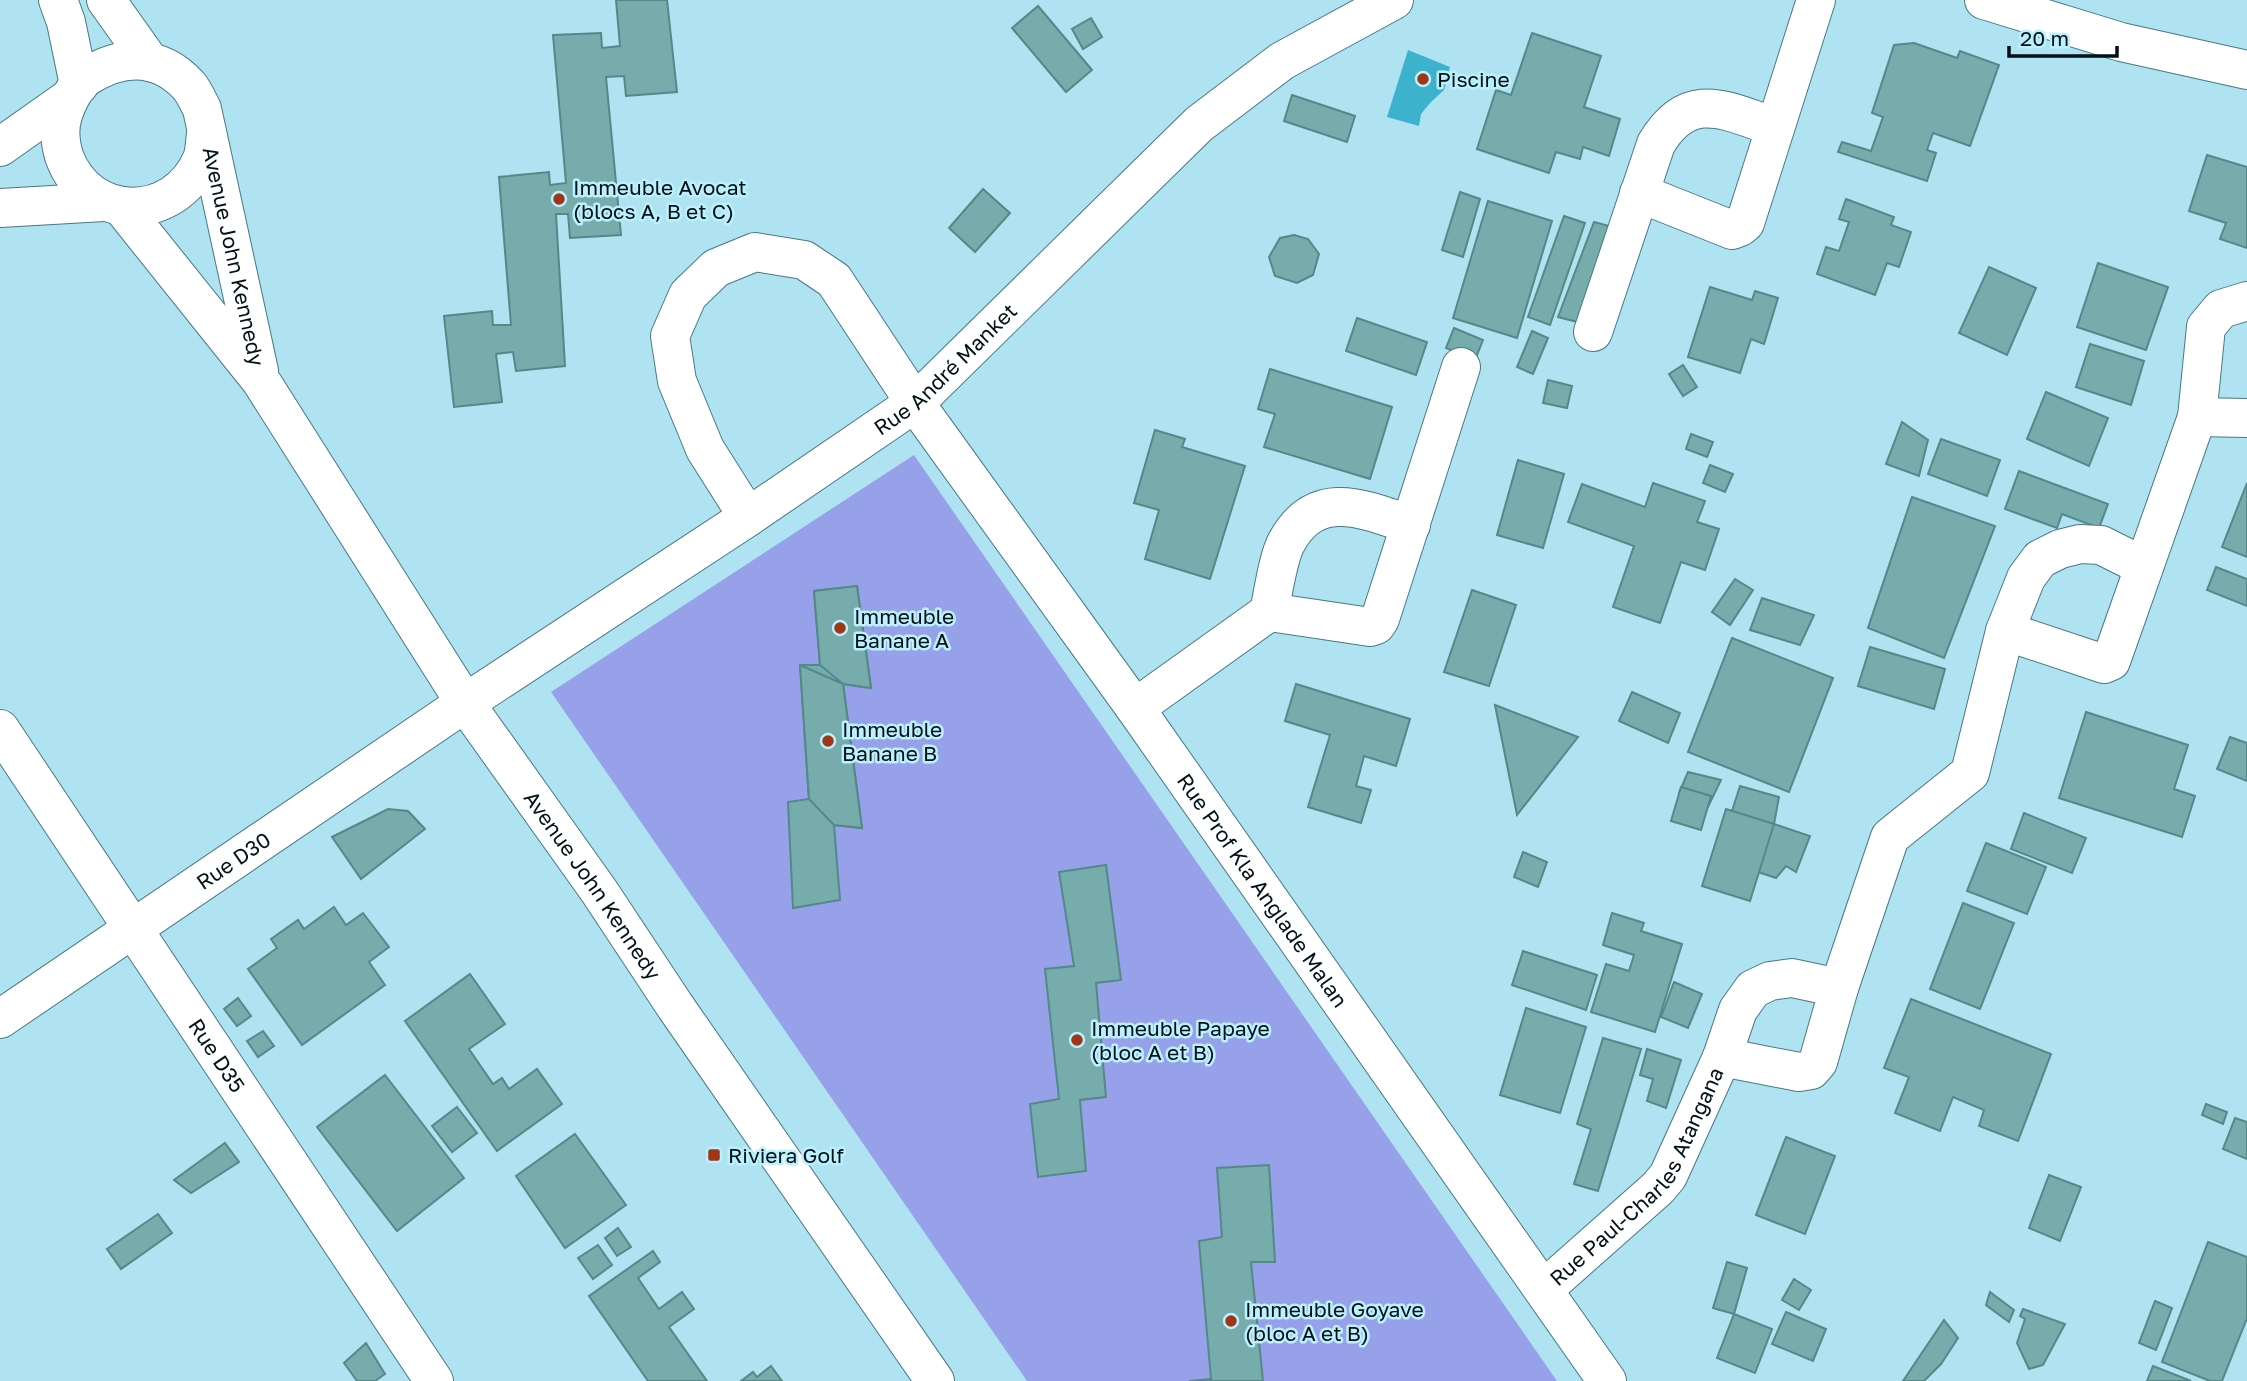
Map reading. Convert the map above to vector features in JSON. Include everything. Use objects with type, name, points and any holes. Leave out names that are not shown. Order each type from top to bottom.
[{"type":"street","name":"Rue André Manket","points":[[465,703],[748,517],[915,402],[1199,124],[1282,61],[1394,0]]},
{"type":"street","points":[[1639,193],[1732,230],[1745,223],[1816,0]]},
{"type":"street","points":[[1984,0],[2121,43],[2247,70]]},
{"type":"street","name":"Avenue John Kennedy","points":[[107,3],[150,62]]},
{"type":"street","name":"Avenue John Kennedy","points":[[62,11],[74,92]]},
{"type":"street","name":"Avenue John Kennedy","points":[[206,133],[203,156],[192,178],[174,195],[152,205],[128,207],[112,204],[84,188],[69,169],[61,147],[61,122],[74,92],[83,79],[103,66],[126,60],[150,62],[173,71],[190,88],[202,108],[261,381]]},
{"type":"street","points":[[0,147],[74,92]]},
{"type":"street","points":[[1593,332],[1656,144],[1667,126],[1683,113],[1704,108],[1724,110],[1775,127]]},
{"type":"street","points":[[0,208],[112,204]]},
{"type":"street","name":"Avenue John Kennedy","points":[[112,204],[261,381],[465,703],[599,891],[675,1006],[935,1381]]},
{"type":"street","points":[[748,517],[705,449],[677,381],[670,337],[688,295],[716,268],[755,252],[804,260],[834,280],[915,402]]},
{"type":"street","points":[[2005,631],[2104,664],[2108,663],[2197,417],[2206,327],[2221,309],[2247,301]]},
{"type":"street","points":[[1269,612],[1370,627],[1376,625],[1461,367]]},
{"type":"street","name":"Rue Prof Kla Anglade Malan","points":[[915,402],[1135,708],[1607,1381]]},
{"type":"street","points":[[2197,417],[2247,418]]},
{"type":"street","points":[[1135,708],[1269,612],[1285,544],[1301,522],[1319,511],[1339,506],[1360,508],[1411,525]]},
{"type":"street","name":"Rue Paul-Charles Atangana","points":[[1722,1057],[1799,1072],[1811,1070],[1818,1062],[1839,988],[1890,837],[1970,773],[2005,631],[2026,578],[2040,559],[2060,549],[2080,544],[2101,545],[2143,566]]},
{"type":"street","name":"Rue D30","points":[[0,1019],[465,703]]},
{"type":"street","name":"Rue D35","points":[[0,729],[434,1381]]},
{"type":"street","name":"Rue Paul-Charles Atangana","points":[[1544,1289],[1658,1188],[1668,1176],[1722,1057],[1738,1010],[1753,989],[1770,981],[1792,978],[1839,988]]},
{"type":"shaded area","name":"Piscine","points":[[1408,50],[1450,67],[1444,90],[1421,114],[1419,126],[1387,117]]},
{"type":"shaded area","points":[[914,455],[1557,1381],[1027,1381],[551,692]]},
{"type":"building","name":"Immeuble Avocat (blocs A, B et C)","points":[[616,0],[667,0],[677,92],[626,96],[624,76],[606,77],[621,235],[570,238],[568,214],[556,214],[565,366],[516,371],[513,352],[496,354],[502,402],[454,407],[444,316],[492,311],[493,325],[511,325],[499,177],[549,172],[550,185],[566,183],[553,35],[601,33],[602,48],[620,46]]},
{"type":"building","points":[[1038,6],[1092,70],[1066,92],[1012,28]]},
{"type":"building","points":[[1091,18],[1102,37],[1083,49],[1072,29]]},
{"type":"building","points":[[1532,33],[1601,56],[1584,107],[1620,119],[1609,156],[1583,147],[1580,159],[1556,152],[1549,173],[1477,149],[1496,90],[1511,95]]},
{"type":"building","points":[[1914,43],[1957,58],[1960,51],[1999,65],[1970,146],[1933,133],[1927,150],[1936,153],[1927,181],[1838,152],[1842,142],[1871,151],[1883,117],[1872,113],[1894,45]]},
{"type":"building","points":[[1292,95],[1355,116],[1347,142],[1284,121]]},
{"type":"building","points":[[2207,155],[2247,167],[2247,248],[2220,239],[2226,223],[2189,211]]},
{"type":"building","points":[[983,189],[1010,213],[975,252],[949,228]]},
{"type":"building","points":[[1460,192],[1480,199],[1463,257],[1442,250]]},
{"type":"building","points":[[1846,199],[1894,217],[1891,225],[1911,232],[1899,267],[1887,263],[1875,295],[1817,274],[1826,247],[1839,251],[1849,222],[1839,219]]},
{"type":"building","points":[[1488,201],[1552,221],[1517,338],[1453,318]]},
{"type":"building","points":[[1564,216],[1585,223],[1550,325],[1528,317]]},
{"type":"building","points":[[1594,222],[1620,229],[1585,324],[1558,317]]},
{"type":"building","points":[[1294,235],[1308,239],[1319,254],[1313,275],[1297,283],[1275,276],[1269,257],[1280,238]]},
{"type":"building","points":[[2098,263],[2168,287],[2146,350],[2077,327]]},
{"type":"building","points":[[1989,267],[2036,288],[2007,355],[1959,333]]},
{"type":"building","points":[[1710,287],[1752,300],[1755,291],[1778,298],[1764,344],[1751,339],[1740,373],[1688,357]]},
{"type":"building","points":[[1357,318],[1427,342],[1416,375],[1346,351]]},
{"type":"building","points":[[1454,328],[1483,340],[1475,360],[1446,348]]},
{"type":"building","points":[[1532,331],[1548,338],[1533,374],[1517,367]]},
{"type":"building","points":[[2090,344],[2144,361],[2131,405],[2076,387]]},
{"type":"building","points":[[1683,365],[1697,387],[1683,396],[1669,374]]},
{"type":"building","points":[[1270,369],[1392,407],[1370,479],[1264,447],[1275,414],[1258,409]]},
{"type":"building","points":[[1548,380],[1572,386],[1567,408],[1543,403]]},
{"type":"building","points":[[2046,392],[2108,418],[2089,466],[2027,439]]},
{"type":"building","points":[[1902,422],[1928,440],[1919,476],[1886,464]]},
{"type":"building","points":[[1155,430],[1185,439],[1182,447],[1245,466],[1210,579],[1145,559],[1159,510],[1134,503]]},
{"type":"building","points":[[1691,434],[1713,442],[1707,457],[1686,449]]},
{"type":"building","points":[[1941,439],[2000,460],[1987,496],[1928,474]]},
{"type":"building","points":[[1518,460],[1564,474],[1543,548],[1497,535]]},
{"type":"building","points":[[1710,465],[1733,474],[1725,492],[1703,483]]},
{"type":"building","points":[[2019,471],[2108,504],[2099,528],[2062,514],[2057,528],[2005,509]]},
{"type":"building","points":[[1653,483],[1705,501],[1697,522],[1719,529],[1705,570],[1681,562],[1660,623],[1613,607],[1634,546],[1568,522],[1582,484],[1645,507]]},
{"type":"building","points":[[2247,483],[2247,557],[2222,547]]},
{"type":"building","points":[[1912,497],[1995,526],[1944,658],[1868,628]]},
{"type":"building","points":[[2216,567],[2247,579],[2247,606],[2207,590]]},
{"type":"building","points":[[1735,579],[1753,590],[1730,625],[1712,612]]},
{"type":"building","points":[[857,586],[871,688],[843,684],[862,828],[834,825],[840,900],[793,908],[788,802],[809,799],[800,665],[820,665],[814,591]]},
{"type":"building","name":"Immeuble Banane A","points":[[857,586],[871,688],[843,684],[820,665],[814,591]]},
{"type":"building","points":[[1472,590],[1516,605],[1489,686],[1444,672]]},
{"type":"building","points":[[1762,598],[1814,615],[1800,645],[1750,630]]},
{"type":"building","points":[[1732,638],[1833,678],[1789,792],[1688,752]]},
{"type":"building","points":[[1870,647],[1945,669],[1934,709],[1858,686]]},
{"type":"building","name":"Immeuble Banane B","points":[[800,665],[843,684],[862,828],[834,825],[809,799]]},
{"type":"building","points":[[1296,684],[1410,719],[1396,766],[1364,756],[1356,786],[1371,790],[1361,823],[1308,807],[1330,735],[1285,721]]},
{"type":"building","points":[[1632,692],[1680,713],[1668,743],[1619,721]]},
{"type":"building","points":[[1495,705],[1578,737],[1517,815]]},
{"type":"building","points":[[2086,712],[2188,745],[2174,789],[2195,796],[2182,837],[2059,798]]},
{"type":"building","points":[[2230,737],[2247,743],[2247,781],[2217,769]]},
{"type":"building","points":[[1688,772],[1721,780],[1708,807],[1679,793]]},
{"type":"building","points":[[1740,786],[1779,797],[1774,824],[1810,836],[1796,872],[1786,866],[1776,878],[1737,865],[1718,855]]},
{"type":"building","points":[[1681,787],[1711,796],[1701,830],[1671,821]]},
{"type":"building","points":[[388,809],[408,811],[425,829],[361,879],[332,837]]},
{"type":"building","points":[[1726,809],[1774,824],[1750,901],[1702,886]]},
{"type":"building","points":[[2024,813],[2086,838],[2072,873],[2011,849]]},
{"type":"building","points":[[1986,843],[2046,867],[2027,914],[1967,891]]},
{"type":"building","points":[[1523,852],[1547,862],[1538,887],[1514,877]]},
{"type":"building","name":"Immeuble Papaye (bloc A et B)","points":[[1106,865],[1121,980],[1096,983],[1106,1097],[1080,1100],[1086,1171],[1038,1177],[1030,1104],[1059,1099],[1045,969],[1074,966],[1059,872]]},
{"type":"building","points":[[1963,903],[2014,923],[1980,1009],[1930,989]]},
{"type":"building","points":[[334,907],[346,925],[363,913],[389,947],[369,962],[385,985],[302,1045],[248,969],[277,948],[271,939],[298,920],[304,929]]},
{"type":"building","points":[[1612,913],[1644,923],[1641,931],[1682,944],[1655,1032],[1591,1012],[1606,964],[1629,971],[1634,955],[1603,945]]},
{"type":"building","points":[[1523,951],[1597,975],[1586,1010],[1512,985]]},
{"type":"building","points":[[470,974],[505,1024],[469,1049],[493,1084],[502,1078],[509,1089],[537,1069],[562,1104],[497,1151],[405,1021]]},
{"type":"building","points":[[1674,982],[1702,994],[1688,1028],[1661,1017]]},
{"type":"building","points":[[238,998],[251,1016],[237,1026],[224,1009]]},
{"type":"building","points":[[1911,999],[2051,1054],[2018,1141],[1979,1126],[1984,1110],[1953,1097],[1940,1131],[1895,1113],[1909,1077],[1884,1068]]},
{"type":"building","points":[[1526,1008],[1586,1027],[1560,1113],[1500,1095]]},
{"type":"building","points":[[263,1031],[274,1046],[258,1057],[247,1041]]},
{"type":"building","points":[[1603,1038],[1641,1049],[1598,1191],[1574,1184],[1591,1129],[1577,1124]]},
{"type":"building","points":[[1647,1049],[1681,1060],[1666,1108],[1647,1101],[1653,1079],[1640,1075]]},
{"type":"building","points":[[385,1075],[464,1178],[397,1231],[317,1127]]},
{"type":"building","points":[[2206,1104],[2227,1112],[2223,1124],[2202,1115]]},
{"type":"building","points":[[457,1107],[477,1133],[452,1152],[432,1126]]},
{"type":"building","points":[[2235,1118],[2247,1122],[2247,1159],[2223,1149]]},
{"type":"building","points":[[575,1134],[626,1205],[565,1248],[516,1176]]},
{"type":"building","points":[[1786,1137],[1835,1156],[1805,1234],[1756,1215]]},
{"type":"building","points":[[225,1143],[239,1162],[191,1193],[174,1180]]},
{"type":"building","name":"Immeuble Goyave (bloc A et B)","points":[[1269,1165],[1275,1262],[1251,1262],[1263,1381],[1189,1381],[1211,1379],[1199,1241],[1222,1237],[1217,1168]]},
{"type":"building","points":[[2049,1175],[2081,1187],[2060,1241],[2029,1228]]},
{"type":"building","points":[[158,1214],[172,1233],[121,1269],[107,1249]]},
{"type":"building","points":[[618,1228],[631,1247],[617,1256],[605,1238]]},
{"type":"building","points":[[2208,1242],[2247,1257],[2247,1318],[2222,1381],[2210,1381],[2162,1362]]},
{"type":"building","points":[[598,1245],[612,1265],[593,1279],[578,1258]]},
{"type":"building","points":[[653,1251],[660,1262],[638,1278],[659,1309],[682,1292],[694,1309],[669,1327],[707,1381],[648,1381],[589,1296]]},
{"type":"building","points":[[1727,1262],[1747,1268],[1734,1314],[1713,1308]]},
{"type":"building","points":[[1794,1279],[1811,1290],[1799,1310],[1782,1300]]},
{"type":"building","points":[[1990,1292],[2014,1310],[2009,1322],[1986,1305]]},
{"type":"building","points":[[2155,1301],[2172,1308],[2156,1350],[2139,1343]]},
{"type":"building","points":[[2023,1309],[2065,1324],[2043,1365],[2029,1369],[2017,1343],[2025,1319],[2020,1316]]},
{"type":"building","points":[[1786,1312],[1826,1329],[1813,1361],[1772,1344]]},
{"type":"building","points":[[1734,1314],[1772,1329],[1755,1373],[1717,1358]]},
{"type":"building","points":[[1944,1320],[1958,1338],[1941,1364],[1924,1381],[1903,1381]]},
{"type":"building","points":[[366,1343],[385,1374],[375,1381],[357,1381],[344,1363]]},
{"type":"building","points":[[771,1366],[782,1381],[741,1381],[753,1372],[757,1377]]},
{"type":"building","points":[[2153,1366],[2191,1381],[2147,1381]]},
{"type":"place","name":"Piscine","points":[[1423,79]]},
{"type":"place","name":"Immeuble Avocat (blocs A, B et C)","points":[[559,199]]},
{"type":"place","name":"Immeuble Banane A","points":[[840,628]]},
{"type":"place","name":"Immeuble Banane B","points":[[828,741]]},
{"type":"place","name":"Immeuble Papaye (bloc A et B)","points":[[1077,1040]]},
{"type":"place","name":"Riviera Golf","points":[[714,1155]]},
{"type":"place","name":"Immeuble Goyave (bloc A et B)","points":[[1231,1321]]}]
